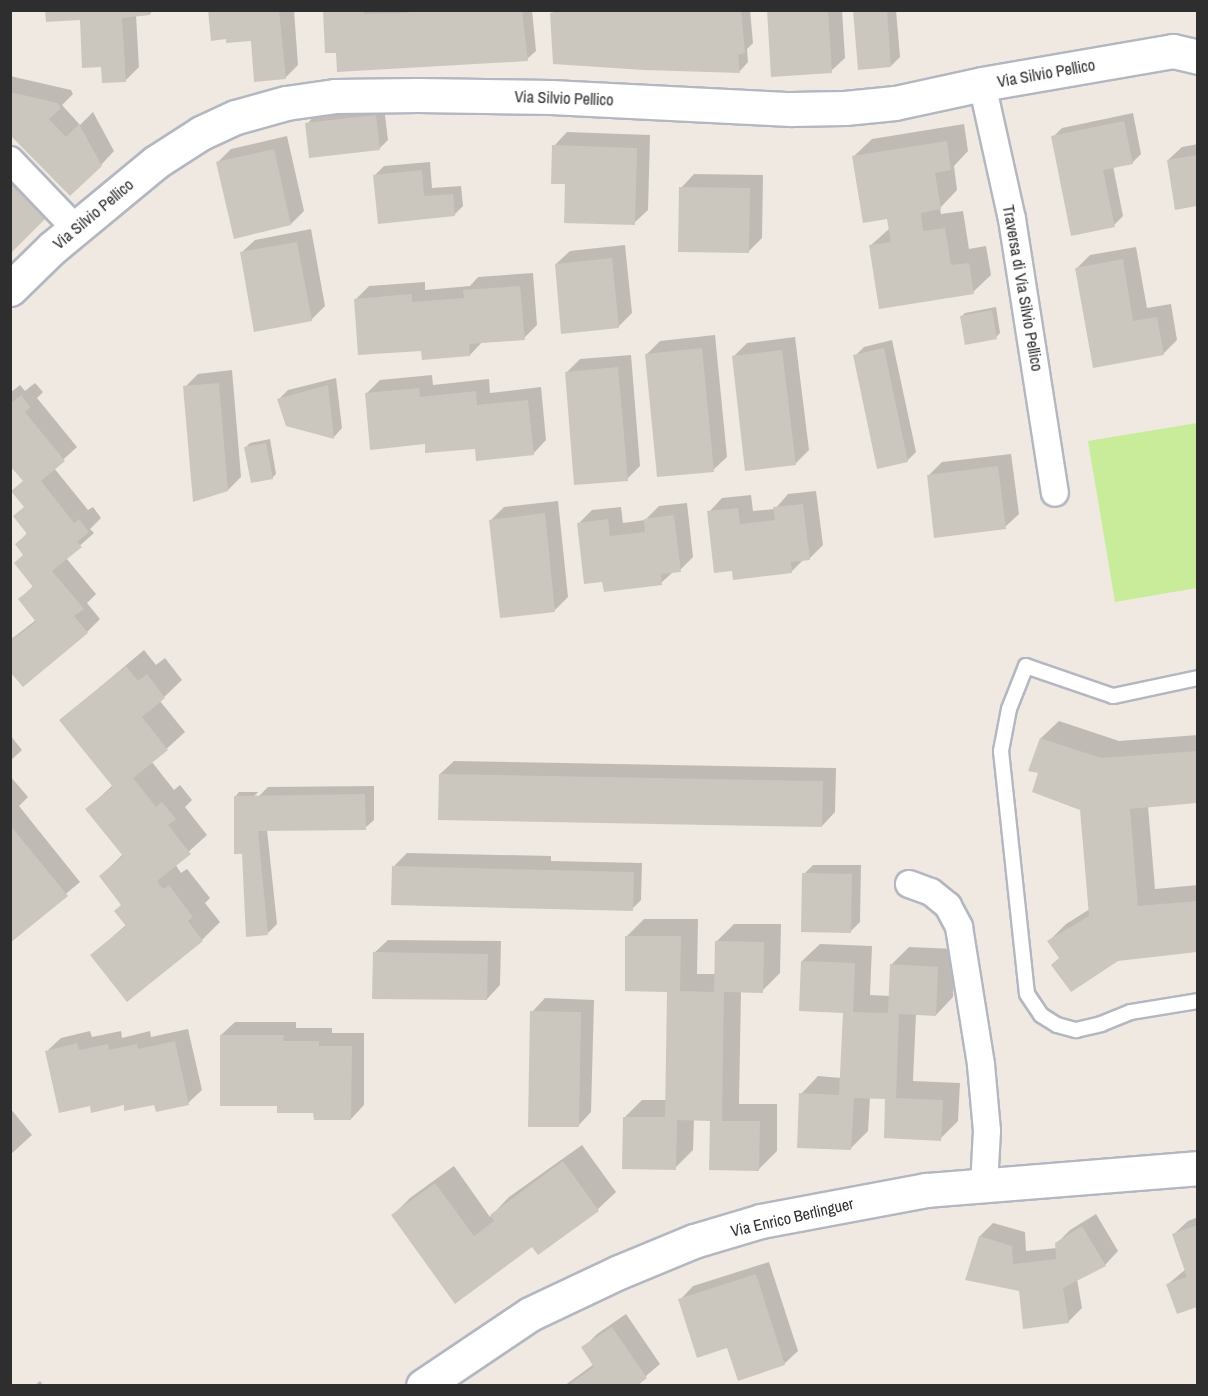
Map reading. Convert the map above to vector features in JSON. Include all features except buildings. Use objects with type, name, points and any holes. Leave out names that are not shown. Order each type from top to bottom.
[{"type":"street","name":"Via Silvio Pellico","points":[[10,289],[75,228],[156,162],[201,133],[236,117],[286,103],[335,96],[418,94],[563,98],[791,109],[844,108],[895,103],[982,84],[1189,47]]},
{"type":"street","name":"Traversa di Via Silvio Pellico","points":[[982,84],[1012,219],[1055,493]]},
{"type":"street","points":[[10,160],[75,228]]},
{"type":"street","points":[[909,884],[931,892],[948,906],[959,927],[981,1065],[987,1131],[984,1185]]},
{"type":"street","name":"Via Enrico Berlinguer","points":[[423,1386],[530,1314],[619,1272],[694,1241],[761,1221],[926,1190],[1197,1168]]},
{"type":"lane","points":[[1197,678],[1113,696],[1026,666],[1009,709],[1001,751],[1027,994],[1041,1015],[1057,1025],[1076,1030],[1101,1024],[1131,1012],[1197,1001]]},
{"type":"green space","points":[[1197,423],[1197,588],[1115,602],[1088,441]]}]
